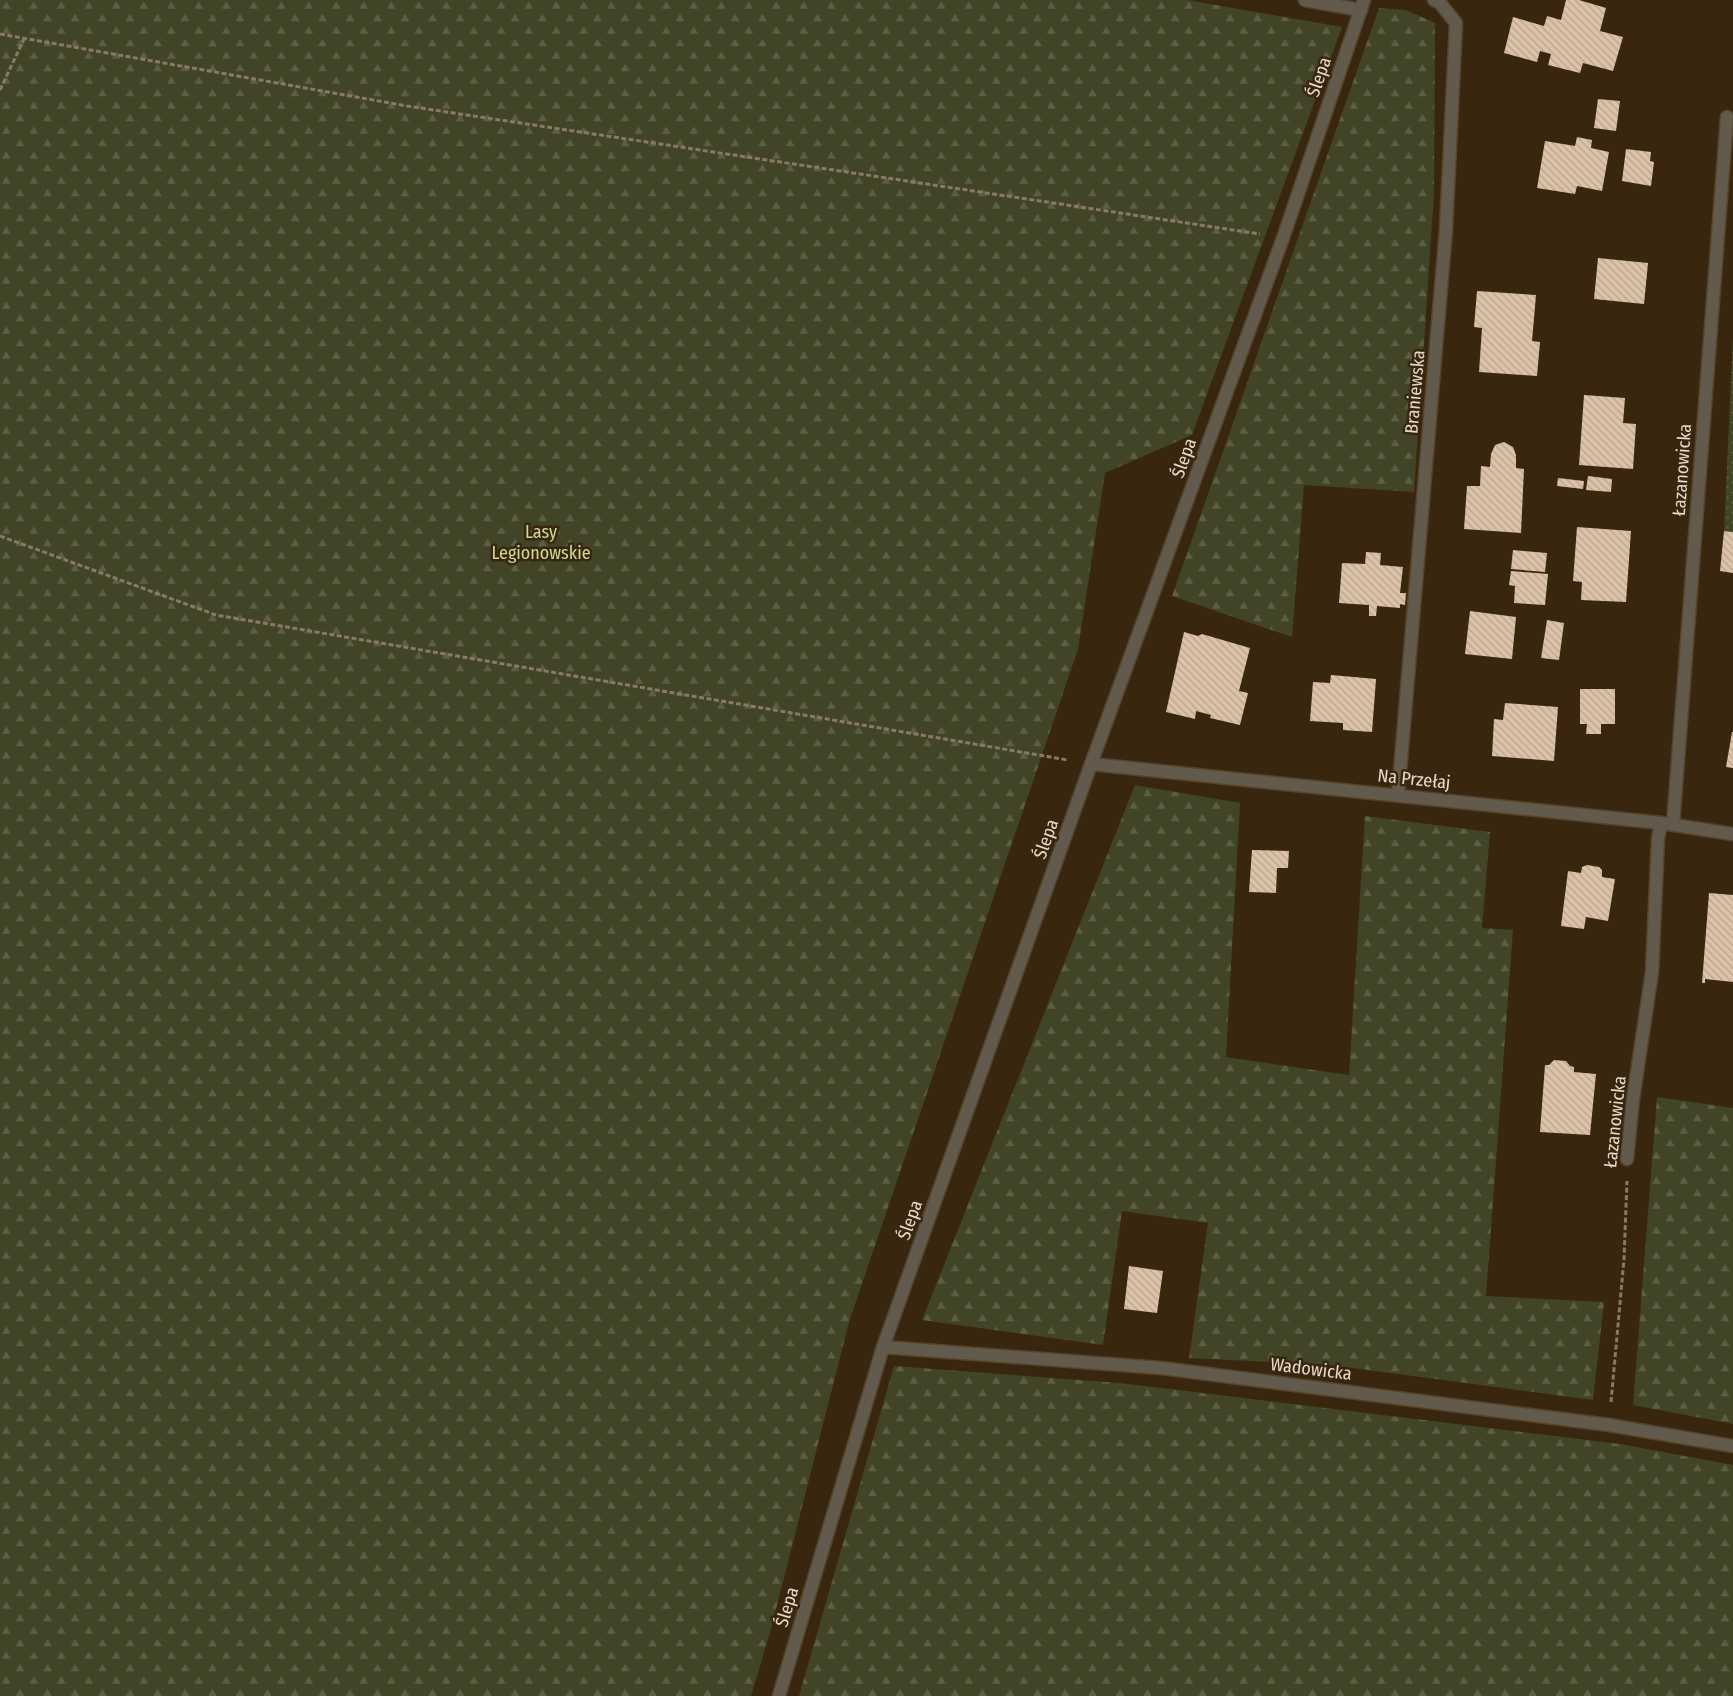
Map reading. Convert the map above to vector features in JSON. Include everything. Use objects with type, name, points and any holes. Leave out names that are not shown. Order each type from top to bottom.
[{"type":"street","points":[[1305,0],[1362,5]]},
{"type":"street","name":"Braniewska","points":[[1398,795],[1446,229],[1456,24],[1440,3],[1434,0]]},
{"type":"street","name":"Ślepa","points":[[779,1696],[883,1347],[1091,764],[1283,238],[1362,5]]},
{"type":"street","name":"Łazanowicka","points":[[1628,1159],[1633,1099],[1652,972],[1658,839],[1667,824],[1727,117]]},
{"type":"street","name":"Na Przełaj","points":[[1091,764],[1667,824],[1733,834]]},
{"type":"street","name":"Wadowicka","points":[[883,1347],[1161,1368],[1610,1425],[1733,1446]]},
{"type":"path","points":[[0,34],[407,106],[1283,238]]},
{"type":"path","points":[[0,90],[24,39]]},
{"type":"path","points":[[0,536],[216,615],[1091,764]]},
{"type":"path","name":"Łazanowicka","points":[[1610,1425],[1624,1259],[1628,1159]]},
{"type":"green space","name":"Lasy Legionowskie","points":[[0,0],[1187,0],[1342,27],[1192,435],[1105,473],[1078,649],[849,1322],[771,1629],[751,1696],[0,1696]]},
{"type":"green space","points":[[1379,8],[1406,10],[1435,23],[1434,193],[1414,492],[1304,485],[1292,637],[1172,596]]},
{"type":"green space","points":[[1733,338],[1733,532],[1724,531]]},
{"type":"green space","points":[[1135,785],[1240,803],[1226,1057],[1349,1075],[1365,816],[1490,832],[1482,928],[1513,930],[1486,1296],[1604,1302],[1593,1400],[1330,1365],[1189,1358],[1208,1223],[1122,1211],[1103,1345],[922,1320]]},
{"type":"green space","points":[[1657,1097],[1733,1108],[1733,1424],[1633,1405]]},
{"type":"green space","points":[[894,1366],[1120,1383],[1620,1444],[1733,1465],[1733,1696],[799,1696]]},
{"type":"building","points":[[1566,0],[1579,0],[1606,8],[1600,31],[1623,37],[1613,71],[1583,63],[1580,73],[1548,65],[1551,54],[1540,51],[1537,62],[1504,53],[1513,17],[1544,26],[1547,16],[1561,20]]},
{"type":"building","points":[[1598,99],[1620,101],[1616,131],[1594,128]]},
{"type":"building","points":[[1577,137],[1592,140],[1591,148],[1609,152],[1602,191],[1577,186],[1575,194],[1537,188],[1545,141],[1575,146]]},
{"type":"building","points":[[1626,149],[1651,152],[1650,161],[1654,162],[1651,186],[1622,181]]},
{"type":"building","points":[[1598,258],[1648,263],[1644,304],[1594,299]]},
{"type":"building","points":[[1477,291],[1536,295],[1532,341],[1540,342],[1537,376],[1479,372],[1482,328],[1474,327]]},
{"type":"building","points":[[1584,395],[1625,398],[1623,423],[1636,424],[1633,469],[1579,465]]},
{"type":"building","points":[[1504,442],[1513,447],[1516,455],[1516,468],[1524,469],[1521,533],[1464,529],[1467,486],[1480,486],[1481,466],[1490,467],[1491,454],[1495,445]]},
{"type":"building","points":[[1588,476],[1612,479],[1611,492],[1586,490]]},
{"type":"building","points":[[1558,478],[1584,481],[1583,489],[1557,486]]},
{"type":"building","points":[[1577,527],[1631,531],[1626,602],[1581,600],[1582,582],[1573,581]]},
{"type":"building","points":[[1724,531],[1733,532],[1733,573],[1720,571]]},
{"type":"building","points":[[1513,550],[1547,553],[1545,572],[1511,569]]},
{"type":"building","points":[[1366,552],[1381,553],[1380,565],[1403,567],[1400,593],[1406,593],[1405,605],[1400,604],[1400,608],[1377,606],[1376,616],[1369,616],[1369,605],[1339,603],[1342,563],[1365,564]]},
{"type":"building","points":[[1511,571],[1548,574],[1545,605],[1514,603],[1515,586],[1509,585]]},
{"type":"building","points":[[1470,611],[1516,617],[1512,659],[1465,654]]},
{"type":"building","points":[[1547,620],[1564,623],[1559,660],[1541,658]]},
{"type":"building","points":[[1184,632],[1198,636],[1202,634],[1250,648],[1239,691],[1248,693],[1240,725],[1210,718],[1211,715],[1196,711],[1195,719],[1166,712]]},
{"type":"building","points":[[1331,675],[1376,679],[1372,732],[1343,730],[1343,723],[1310,721],[1313,682],[1330,683]]},
{"type":"building","points":[[1580,689],[1615,689],[1615,724],[1601,724],[1601,734],[1586,734],[1587,724],[1580,724]]},
{"type":"building","points":[[1505,703],[1558,707],[1554,761],[1492,756],[1494,719],[1503,720]]},
{"type":"building","points":[[1733,732],[1733,768],[1726,767]]},
{"type":"building","points":[[1252,850],[1289,851],[1288,868],[1277,868],[1276,893],[1249,892]]},
{"type":"building","points":[[1587,865],[1599,867],[1602,870],[1602,877],[1615,879],[1608,921],[1586,917],[1584,929],[1561,926],[1568,871],[1581,873],[1582,867]]},
{"type":"building","points":[[1709,893],[1733,895],[1733,982],[1705,979],[1705,983],[1702,983]]},
{"type":"building","points":[[1554,1060],[1566,1061],[1570,1066],[1574,1067],[1574,1072],[1596,1074],[1590,1135],[1540,1132],[1545,1065],[1549,1065]]},
{"type":"building","points":[[1129,1266],[1163,1271],[1157,1313],[1124,1309]]}]
